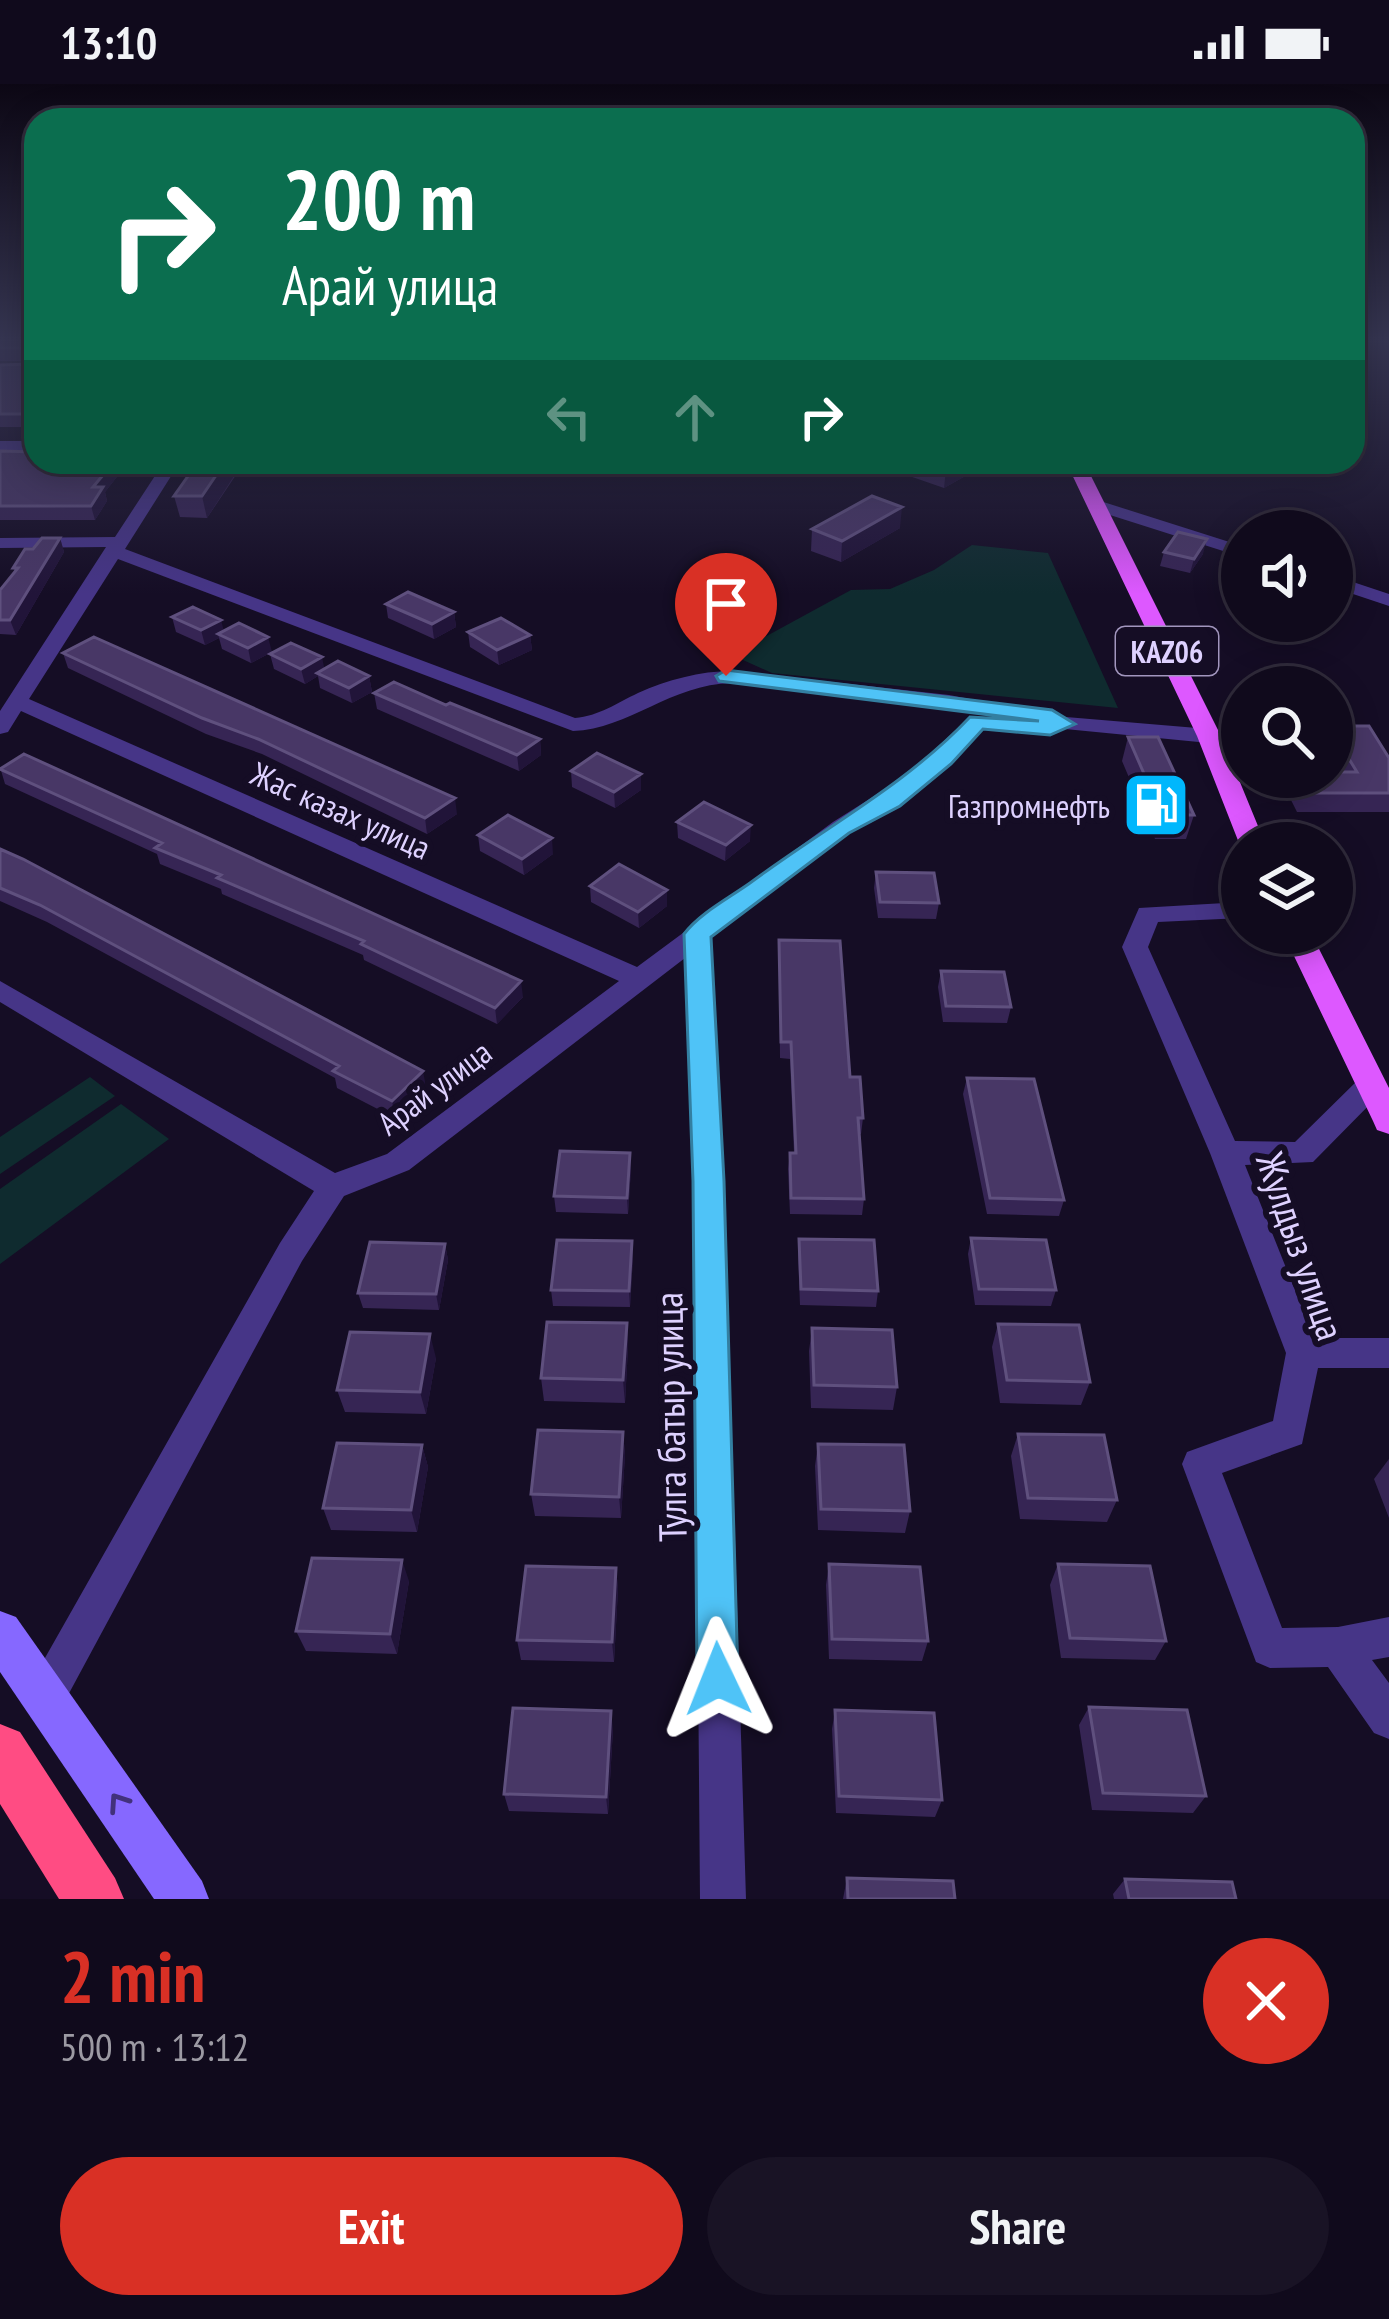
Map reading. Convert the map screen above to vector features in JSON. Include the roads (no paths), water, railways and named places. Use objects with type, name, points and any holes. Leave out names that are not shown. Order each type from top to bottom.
[{"type":"highway","points":[[0,1752],[94,1899]]},
{"type":"main road","name":"KАZ06","points":[[1080,474],[1209,736],[1244,822]]},
{"type":"main road","points":[[1307,954],[1389,1121]]},
{"type":"main road","points":[[0,1633],[184,1899]]},
{"type":"street","points":[[0,727],[164,474]]},
{"type":"street","points":[[1094,504],[1221,545]]},
{"type":"street","points":[[0,543],[115,547],[560,723],[588,725],[651,695],[712,677],[737,677],[992,707],[1052,716],[1064,724]]},
{"type":"street","points":[[1353,588],[1389,600]]},
{"type":"street","points":[[700,682],[978,722],[1209,736]]},
{"type":"street","name":"Жас казах улица","points":[[19,702],[637,979]]},
{"type":"street","name":"Арай улица","points":[[333,1187],[398,1162],[841,827],[891,801],[943,759],[978,722]]},
{"type":"street","name":"Жулдыз улица","points":[[1221,911],[1148,914],[1135,947],[1225,1154],[1303,1352],[1289,1432],[1200,1465],[1270,1648],[1337,1647]]},
{"type":"street","name":"Тулга батыр улица","points":[[698,934],[709,1181],[723,1899]]},
{"type":"street","points":[[0,990],[333,1187],[291,1252],[45,1695]]},
{"type":"street","points":[[1225,1154],[1302,1154],[1371,1085]]},
{"type":"street","points":[[1303,1352],[1389,1353]]},
{"type":"street","points":[[1389,1636],[1337,1647],[1389,1718]]},
{"type":"place","name":"Газпромнефть","points":[[1156,805]]}]
